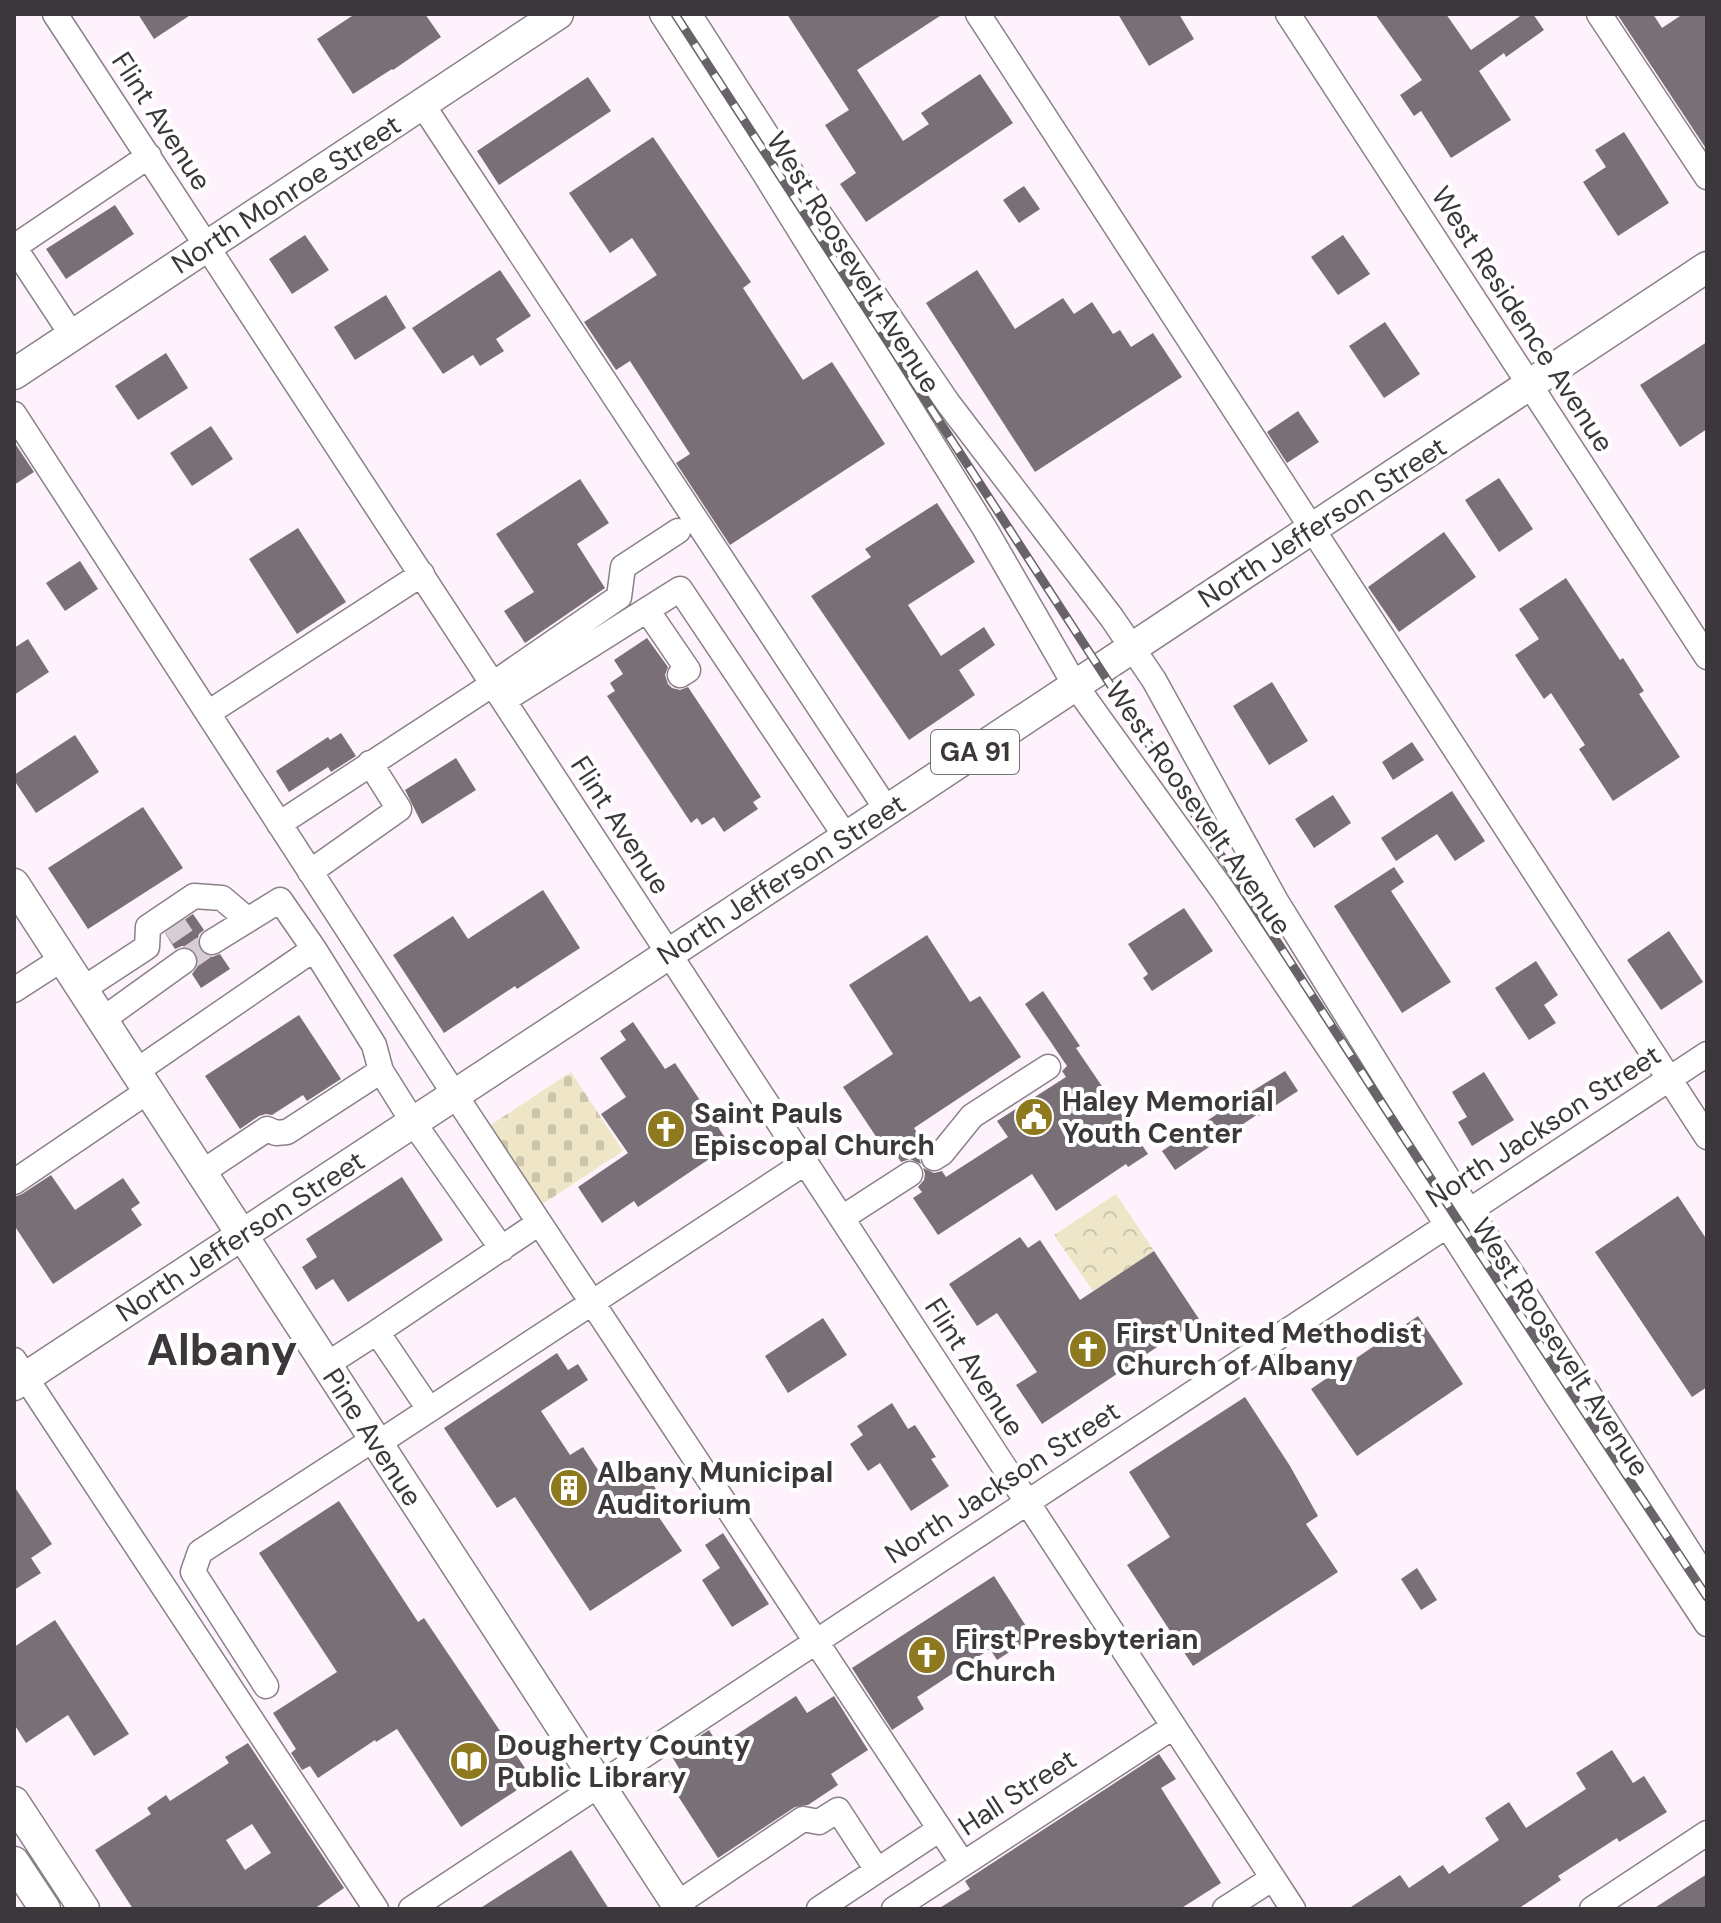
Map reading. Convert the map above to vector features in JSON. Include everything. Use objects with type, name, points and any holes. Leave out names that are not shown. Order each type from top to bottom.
[{"type":"main road","name":"North Monroe Street","points":[[14,374],[558,14]]},
{"type":"main road","name":"North Jefferson Street","points":[[18,1374],[242,1236],[1707,267]]},
{"type":"main road","name":"Pine Avenue","points":[[14,884],[679,1906]]},
{"type":"main road","points":[[14,1802],[78,1899]]},
{"type":"main road","points":[[14,1862],[43,1908]]},
{"type":"street","name":"Flint Avenue","points":[[55,14],[1293,1909]]},
{"type":"street","name":"West Roosevelt Avenue","points":[[662,14],[985,529],[1075,685],[1224,892],[1707,1624]]},
{"type":"street","name":"West Roosevelt Avenue","points":[[689,14],[782,159],[948,403],[1112,618],[1159,688],[1276,901],[1452,1185],[1707,1580]]},
{"type":"street","points":[[978,14],[1707,1137]]},
{"type":"street","name":"West Residence Avenue","points":[[1288,14],[1707,657]]},
{"type":"street","points":[[1599,14],[1707,177]]},
{"type":"street","points":[[422,104],[887,810]]},
{"type":"street","points":[[72,335],[14,247],[149,156]]},
{"type":"street","points":[[14,414],[455,1095],[963,1864]]},
{"type":"street","points":[[498,692],[619,597],[623,567],[678,531]]},
{"type":"street","points":[[208,713],[422,574]]},
{"type":"street","points":[[279,824],[370,763],[680,589],[846,837]]},
{"type":"street","points":[[647,610],[688,670],[680,675]]},
{"type":"street","points":[[310,872],[399,809],[370,763]]},
{"type":"street","points":[[83,989],[156,940],[148,927],[194,896],[222,898],[247,919]]},
{"type":"street","points":[[194,915],[222,898]]},
{"type":"street","points":[[212,942],[280,900],[374,1045],[381,1071],[413,1122],[502,1249]]},
{"type":"street","points":[[14,1182],[314,949]]},
{"type":"street","points":[[14,990],[62,959]]},
{"type":"street","points":[[102,1020],[184,961]]},
{"type":"street","name":"North Jackson Street","points":[[411,1909],[1707,1054]]},
{"type":"street","points":[[934,1158],[942,1153],[972,1116],[1048,1067]]},
{"type":"street","points":[[201,1173],[267,1129],[276,1133],[287,1132],[381,1071]]},
{"type":"street","points":[[266,1686],[193,1572],[200,1552],[429,1409],[806,1162]]},
{"type":"street","points":[[842,1218],[910,1174]]},
{"type":"street","points":[[326,1365],[539,1223]]},
{"type":"street","points":[[377,1332],[429,1409]]},
{"type":"street","points":[[18,1374],[376,1909]]},
{"type":"street","name":"Hall Street","points":[[894,1909],[1173,1727]]},
{"type":"street","points":[[679,1906],[803,1819],[819,1822],[838,1810],[877,1870]]},
{"type":"street","points":[[819,1909],[940,1829]]},
{"type":"street","points":[[1596,1908],[1707,1833]]},
{"type":"street","points":[[1225,1909],[1273,1878]]},
{"type":"street","points":[[43,1908],[78,1899]]},
{"type":"green space","points":[[571,1072],[623,1151],[541,1205],[489,1126]]},
{"type":"green space","points":[[1116,1194],[1154,1251],[1093,1291],[1054,1235]]},
{"type":"building","points":[[138,14],[192,14],[154,39]]},
{"type":"building","points":[[355,14],[425,14],[441,37],[353,94],[317,39]]},
{"type":"building","points":[[787,14],[943,14],[857,70],[903,141],[929,124],[921,113],[980,74],[1013,123],[866,222],[840,184],[856,173],[825,125],[849,110]]},
{"type":"building","points":[[1118,14],[1179,14],[1194,39],[1149,66]]},
{"type":"building","points":[[1375,14],[1446,14],[1471,50],[1523,14],[1533,14],[1544,30],[1506,57],[1504,53],[1479,71],[1511,120],[1451,158],[1421,111],[1414,116],[1400,95],[1422,80]]},
{"type":"building","points":[[1617,14],[1653,14],[1662,28],[1683,14],[1707,14],[1707,150]]},
{"type":"building","points":[[588,77],[611,111],[499,185],[477,151]]},
{"type":"building","points":[[1624,132],[1669,203],[1618,236],[1583,182],[1606,167],[1595,150]]},
{"type":"building","points":[[653,137],[751,282],[743,288],[803,380],[832,362],[885,444],[730,545],[676,463],[690,454],[630,361],[616,370],[584,322],[657,275],[632,238],[610,253],[569,193]]},
{"type":"building","points":[[1024,186],[1040,209],[1019,223],[1003,200]]},
{"type":"building","points":[[115,205],[134,234],[66,279],[46,249]]},
{"type":"building","points":[[305,235],[329,270],[292,294],[269,259]]},
{"type":"building","points":[[1343,235],[1370,274],[1338,295],[1311,257]]},
{"type":"building","points":[[500,270],[531,316],[496,339],[504,351],[480,366],[473,355],[443,374],[412,328]]},
{"type":"building","points":[[977,270],[1015,329],[1063,298],[1074,314],[1092,302],[1113,334],[1120,330],[1131,347],[1153,333],[1182,377],[1035,472],[926,303]]},
{"type":"building","points":[[386,295],[406,328],[355,360],[334,327]]},
{"type":"building","points":[[1385,322],[1420,374],[1384,398],[1349,346]]},
{"type":"building","points":[[1707,342],[1707,429],[1680,447],[1640,385]]},
{"type":"building","points":[[166,353],[188,388],[138,420],[115,386]]},
{"type":"building","points":[[1298,411],[1319,442],[1287,463],[1267,432]]},
{"type":"building","points":[[211,426],[233,459],[192,486],[170,453]]},
{"type":"building","points":[[14,442],[34,472],[14,485]]},
{"type":"building","points":[[1499,478],[1533,529],[1499,552],[1465,500]]},
{"type":"building","points":[[580,479],[609,523],[577,544],[605,588],[525,643],[504,611],[534,592],[496,534]]},
{"type":"building","points":[[937,503],[975,562],[908,605],[941,656],[984,627],[995,645],[959,670],[975,695],[909,740],[811,596],[871,557],[865,549]]},
{"type":"building","points":[[298,528],[346,602],[297,634],[249,559]]},
{"type":"building","points":[[1444,532],[1476,577],[1399,632],[1368,587]]},
{"type":"building","points":[[80,561],[98,589],[65,611],[46,583]]},
{"type":"building","points":[[1566,578],[1620,660],[1623,658],[1644,691],[1639,694],[1680,757],[1613,801],[1579,749],[1585,745],[1551,693],[1544,699],[1515,655],[1539,639],[1519,609]]},
{"type":"building","points":[[647,638],[668,667],[665,675],[668,684],[680,690],[688,687],[761,797],[753,802],[758,809],[724,832],[714,817],[702,825],[697,818],[691,823],[607,696],[615,691],[610,683],[623,674],[614,660]]},
{"type":"building","points":[[28,639],[49,672],[14,695],[14,648]]},
{"type":"building","points":[[1272,682],[1308,741],[1269,765],[1233,706]]},
{"type":"building","points":[[341,733],[356,756],[331,772],[328,767],[289,792],[276,771],[328,737],[330,740]]},
{"type":"building","points":[[75,735],[99,772],[36,813],[14,780],[14,775]]},
{"type":"building","points":[[1412,742],[1424,760],[1393,780],[1382,762]]},
{"type":"building","points":[[456,758],[476,790],[422,824],[405,790]]},
{"type":"building","points":[[1452,791],[1485,841],[1455,861],[1437,834],[1396,861],[1381,838]]},
{"type":"building","points":[[1333,795],[1351,823],[1314,848],[1295,819]]},
{"type":"building","points":[[143,807],[183,868],[88,929],[48,868]]},
{"type":"building","points":[[1394,867],[1404,882],[1391,891],[1451,982],[1402,1013],[1334,906]]},
{"type":"building","points":[[543,890],[580,948],[444,1033],[393,955],[453,916],[468,939]]},
{"type":"building","points":[[1184,908],[1213,951],[1152,991],[1143,978],[1148,974],[1128,944]]},
{"type":"building","points":[[193,914],[204,930],[197,942],[200,950],[212,957],[220,954],[230,969],[201,988],[192,974],[198,966],[197,953],[189,947],[175,949],[165,933]]},
{"type":"building","points":[[1669,931],[1703,982],[1661,1010],[1627,960]]},
{"type":"building","points":[[927,935],[970,1002],[980,996],[1021,1057],[914,1128],[926,1146],[920,1152],[921,1164],[910,1159],[901,1162],[887,1140],[881,1144],[843,1087],[893,1054],[849,985]]},
{"type":"building","points":[[1536,961],[1558,995],[1544,1005],[1556,1023],[1529,1040],[1495,988]]},
{"type":"building","points":[[1043,991],[1080,1046],[1076,1048],[1148,1154],[1128,1167],[1126,1164],[1056,1211],[1032,1174],[938,1235],[913,1198],[922,1192],[918,1187],[924,1180],[923,1168],[934,1173],[942,1171],[946,1177],[1008,1137],[997,1121],[1066,1077],[1062,1071],[1067,1066],[1025,1004]]},
{"type":"building","points":[[299,1015],[341,1079],[307,1101],[303,1095],[272,1115],[259,1116],[240,1129],[205,1076]]},
{"type":"building","name":"Saint Pauls Episcopal Church","points":[[633,1022],[665,1069],[675,1063],[730,1145],[638,1207],[634,1201],[602,1223],[578,1187],[628,1153],[601,1114],[626,1097],[600,1058],[626,1040],[620,1031]]},
{"type":"building","points":[[1285,1071],[1298,1091],[1175,1170],[1162,1151]]},
{"type":"building","points":[[1484,1072],[1514,1120],[1472,1146],[1458,1122],[1467,1117],[1452,1092]]},
{"type":"building","points":[[51,1175],[75,1210],[123,1178],[140,1203],[131,1209],[142,1225],[53,1284],[14,1225],[14,1197]]},
{"type":"building","points":[[402,1177],[443,1240],[348,1302],[333,1279],[316,1290],[302,1267],[317,1257],[306,1239]]},
{"type":"building","points":[[1678,1196],[1707,1240],[1707,1387],[1692,1397],[1595,1252]]},
{"type":"building","name":"First United Methodist Church of Albany","points":[[1020,1237],[1028,1248],[1040,1240],[1080,1300],[1154,1251],[1199,1319],[1042,1424],[1016,1385],[1037,1372],[997,1313],[977,1326],[949,1284]]},
{"type":"building","points":[[1418,1316],[1463,1384],[1357,1456],[1311,1389]]},
{"type":"building","points":[[823,1318],[847,1355],[788,1393],[765,1356]]},
{"type":"building","name":"Albany Municipal Auditorium","points":[[557,1353],[568,1370],[578,1364],[588,1380],[541,1411],[570,1455],[583,1447],[598,1470],[609,1462],[620,1480],[641,1466],[665,1503],[654,1510],[682,1551],[590,1611],[515,1497],[497,1508],[444,1428]]},
{"type":"building","points":[[1245,1397],[1318,1516],[1306,1524],[1338,1572],[1193,1666],[1127,1565],[1170,1537],[1129,1472]]},
{"type":"building","points":[[892,1403],[908,1429],[915,1425],[936,1457],[931,1459],[949,1486],[911,1511],[880,1463],[868,1471],[850,1444],[863,1435],[857,1426]]},
{"type":"building","points":[[14,1486],[52,1544],[31,1558],[41,1573],[14,1590]]},
{"type":"building","points":[[339,1501],[418,1622],[424,1618],[529,1774],[526,1784],[461,1827],[397,1729],[318,1778],[310,1766],[302,1770],[291,1753],[296,1749],[273,1713],[337,1672],[259,1553]]},
{"type":"building","points":[[723,1533],[769,1604],[732,1627],[702,1580],[720,1568],[705,1545]]},
{"type":"building","points":[[1417,1568],[1437,1600],[1421,1610],[1401,1579]]},
{"type":"building","name":"First Presbyterian Church","points":[[994,1576],[1033,1637],[997,1660],[990,1649],[917,1697],[924,1709],[892,1730],[852,1668]]},
{"type":"building","points":[[55,1620],[129,1734],[94,1756],[68,1715],[26,1743],[14,1724],[14,1647]]},
{"type":"building","points":[[796,1696],[807,1713],[834,1696],[868,1750],[831,1774],[838,1785],[808,1805],[795,1807],[718,1858],[667,1779],[680,1770],[671,1755],[709,1730],[719,1746]]},
{"type":"building","points":[[248,1743],[344,1888],[314,1909],[133,1909],[95,1850],[151,1814],[147,1808],[166,1795],[170,1801],[229,1763],[225,1757]],"holes":[[[252,1824],[271,1853],[245,1870],[226,1840]]]},
{"type":"building","points":[[1612,1750],[1633,1783],[1644,1776],[1667,1812],[1619,1842],[1617,1838],[1558,1876],[1561,1880],[1518,1909],[1348,1909],[1400,1875],[1409,1888],[1443,1865],[1449,1874],[1499,1840],[1485,1818],[1509,1802],[1526,1828],[1586,1789],[1576,1773]]},
{"type":"building","points":[[1159,1754],[1176,1779],[1161,1788],[1221,1883],[1180,1909],[938,1909],[970,1889],[965,1881]]},
{"type":"building","points":[[571,1850],[609,1909],[479,1909]]},
{"type":"building","points":[[1707,1874],[1707,1909],[1653,1909]]},
{"type":"tunnel","points":[[166,934],[194,915]]},
{"type":"tunnel","points":[[184,961],[212,942]]},
{"type":"railway","points":[[675,14],[1457,1219],[1707,1597]]},
{"type":"place","name":"Haley Memorial Youth Center","points":[[1034,1117]]},
{"type":"place","name":"Saint Pauls Episcopal Church","points":[[666,1129]]},
{"type":"place","name":"First United Methodist Church of Albany","points":[[1088,1349]]},
{"type":"place","name":"Albany Municipal Auditorium","points":[[569,1488]]},
{"type":"place","name":"First Presbyterian Church","points":[[927,1655]]},
{"type":"place","name":"Dougherty County Public Library","points":[[469,1761]]},
{"type":"district","name":"Albany","points":[[222,1350]]}]
